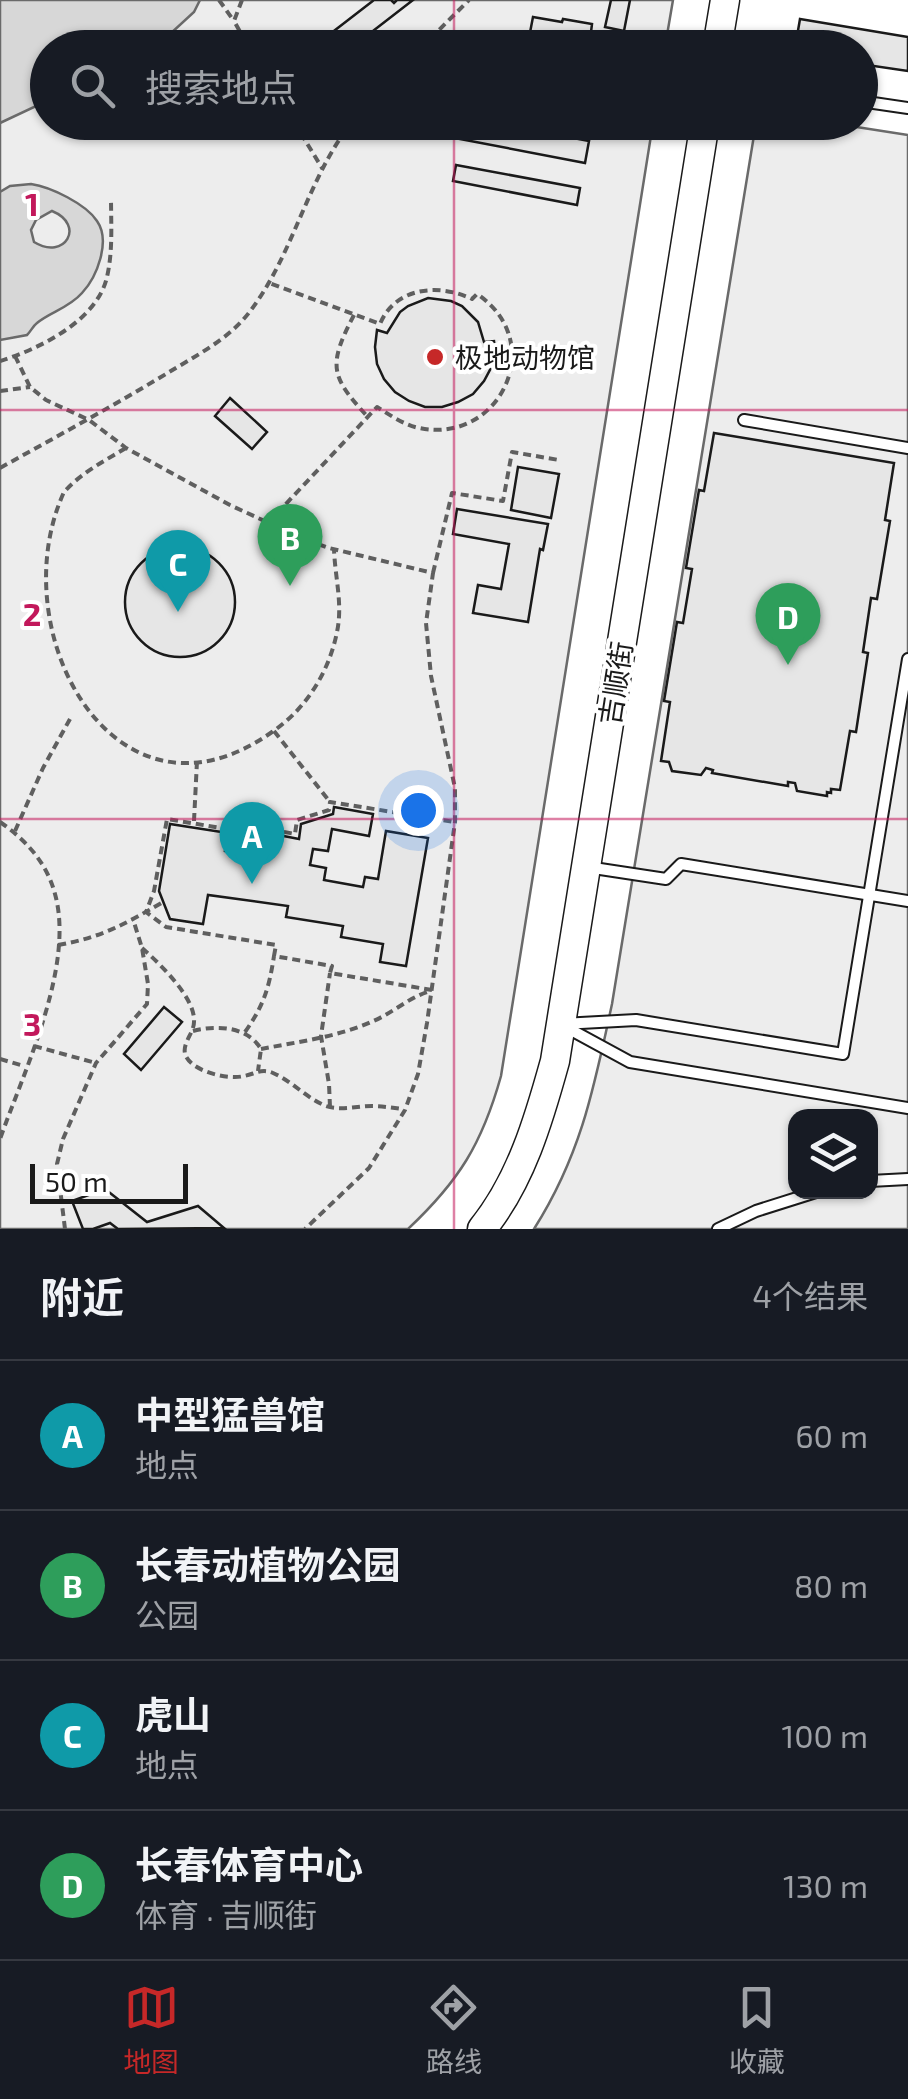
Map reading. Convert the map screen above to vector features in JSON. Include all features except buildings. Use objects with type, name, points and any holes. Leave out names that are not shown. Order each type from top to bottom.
[{"type":"main road","points":[[720,30],[725,0]]},
{"type":"main road","name":"吉顺街","points":[[482,1229],[521,1164],[540,1116],[555,1060],[702,140]]},
{"type":"lane","points":[[878,103],[908,108]]},
{"type":"lane","points":[[744,420],[908,448]]},
{"type":"lane","points":[[561,1024],[636,1020],[843,1054],[908,659]]},
{"type":"lane","points":[[586,866],[666,880],[680,864],[908,901]]},
{"type":"lane","points":[[561,1024],[630,1062],[908,1108]]},
{"type":"lane","points":[[878,1180],[908,1178]]},
{"type":"lane","points":[[718,1229],[794,1199]]},
{"type":"path","points":[[219,0],[239,30]]},
{"type":"path","points":[[234,21],[242,0]]},
{"type":"path","points":[[439,30],[470,0]]},
{"type":"path","points":[[305,140],[322,168]]},
{"type":"path","points":[[0,468],[89,420],[242,322],[269,283],[322,168],[340,140]]},
{"type":"path","points":[[0,361],[29,352],[73,325],[98,299],[106,280],[111,245],[111,198]]},
{"type":"path","points":[[268,523],[378,407],[416,428],[435,430],[464,425],[496,401],[509,379],[513,354],[502,318],[477,294],[472,299],[447,290],[420,291],[394,304],[380,324],[269,283]]},
{"type":"path","points":[[354,315],[338,352],[336,368],[344,391],[368,418]]},
{"type":"path","points":[[15,356],[30,387],[46,400],[89,420],[126,448],[230,505],[334,549],[432,573]]},
{"type":"path","points":[[0,391],[30,387]]},
{"type":"path","points":[[51,507],[84,474],[126,448]]},
{"type":"path","points":[[305,1229],[369,1168],[406,1110],[418,1074],[454,822],[455,788],[430,676],[426,623],[432,573],[452,492],[502,501],[512,452],[558,460]]},
{"type":"path","points":[[130,754],[163,761],[220,757],[274,731],[297,712],[332,654],[340,609],[334,549]]},
{"type":"path","points":[[62,710],[79,726]]},
{"type":"path","points":[[14,832],[70,719]]},
{"type":"path","points":[[274,731],[330,802],[454,822]]},
{"type":"path","points":[[194,823],[197,761]]},
{"type":"path","points":[[146,912],[154,891],[167,819],[233,830],[230,847],[260,852],[264,828],[295,834],[297,820],[328,810],[330,802]]},
{"type":"path","points":[[0,822],[39,859],[58,909],[54,978],[0,1139]]},
{"type":"path","points":[[58,945],[90,939],[163,902]]},
{"type":"path","points":[[146,912],[166,927],[276,946],[269,987],[261,1009],[245,1032]]},
{"type":"path","points":[[65,1229],[58,1164],[62,1140],[96,1063],[146,1004],[148,984],[133,919]]},
{"type":"path","points":[[142,948],[164,967],[195,1017],[184,1048],[185,1056],[196,1066],[242,1077],[258,1070],[273,1073],[330,1107],[406,1110]]},
{"type":"path","points":[[274,956],[332,966],[322,1036],[330,1107]]},
{"type":"path","points":[[330,973],[432,990]]},
{"type":"path","points":[[261,1049],[370,1022],[409,998],[432,990]]},
{"type":"path","points":[[193,1031],[210,1027],[245,1032],[261,1049],[258,1070]]},
{"type":"path","points":[[34,1046],[96,1063]]},
{"type":"path","points":[[0,1060],[26,1066]]},
{"type":"shaded area","points":[[0,0],[673,0],[668,30],[30,30],[30,140],[650,140],[501,1076],[477,1142],[455,1177],[408,1229],[0,1229]]},
{"type":"shaded area","points":[[0,0],[200,0],[194,12],[174,30],[30,30],[30,109],[0,123]]},
{"type":"shaded area","points":[[878,130],[908,135],[908,1229],[534,1229],[575,1147],[612,1004],[753,140],[878,140]]},
{"type":"shaded area","points":[[10,186],[39,186],[77,203],[97,221],[103,238],[93,278],[77,298],[42,319],[27,335],[0,340],[0,192]],"holes":[[[52,211],[62,217],[69,232],[62,244],[45,247],[34,242],[31,230],[36,220]]]},
{"type":"place","name":"极地动物馆","points":[[435,357]]},
{"type":"place","name":"长春动植物公园","points":[[290,586]]},
{"type":"place","name":"虎山","points":[[178,612]]},
{"type":"place","name":"长春体育中心","points":[[788,665]]},
{"type":"place","name":"中型猛兽馆","points":[[252,884]]}]
